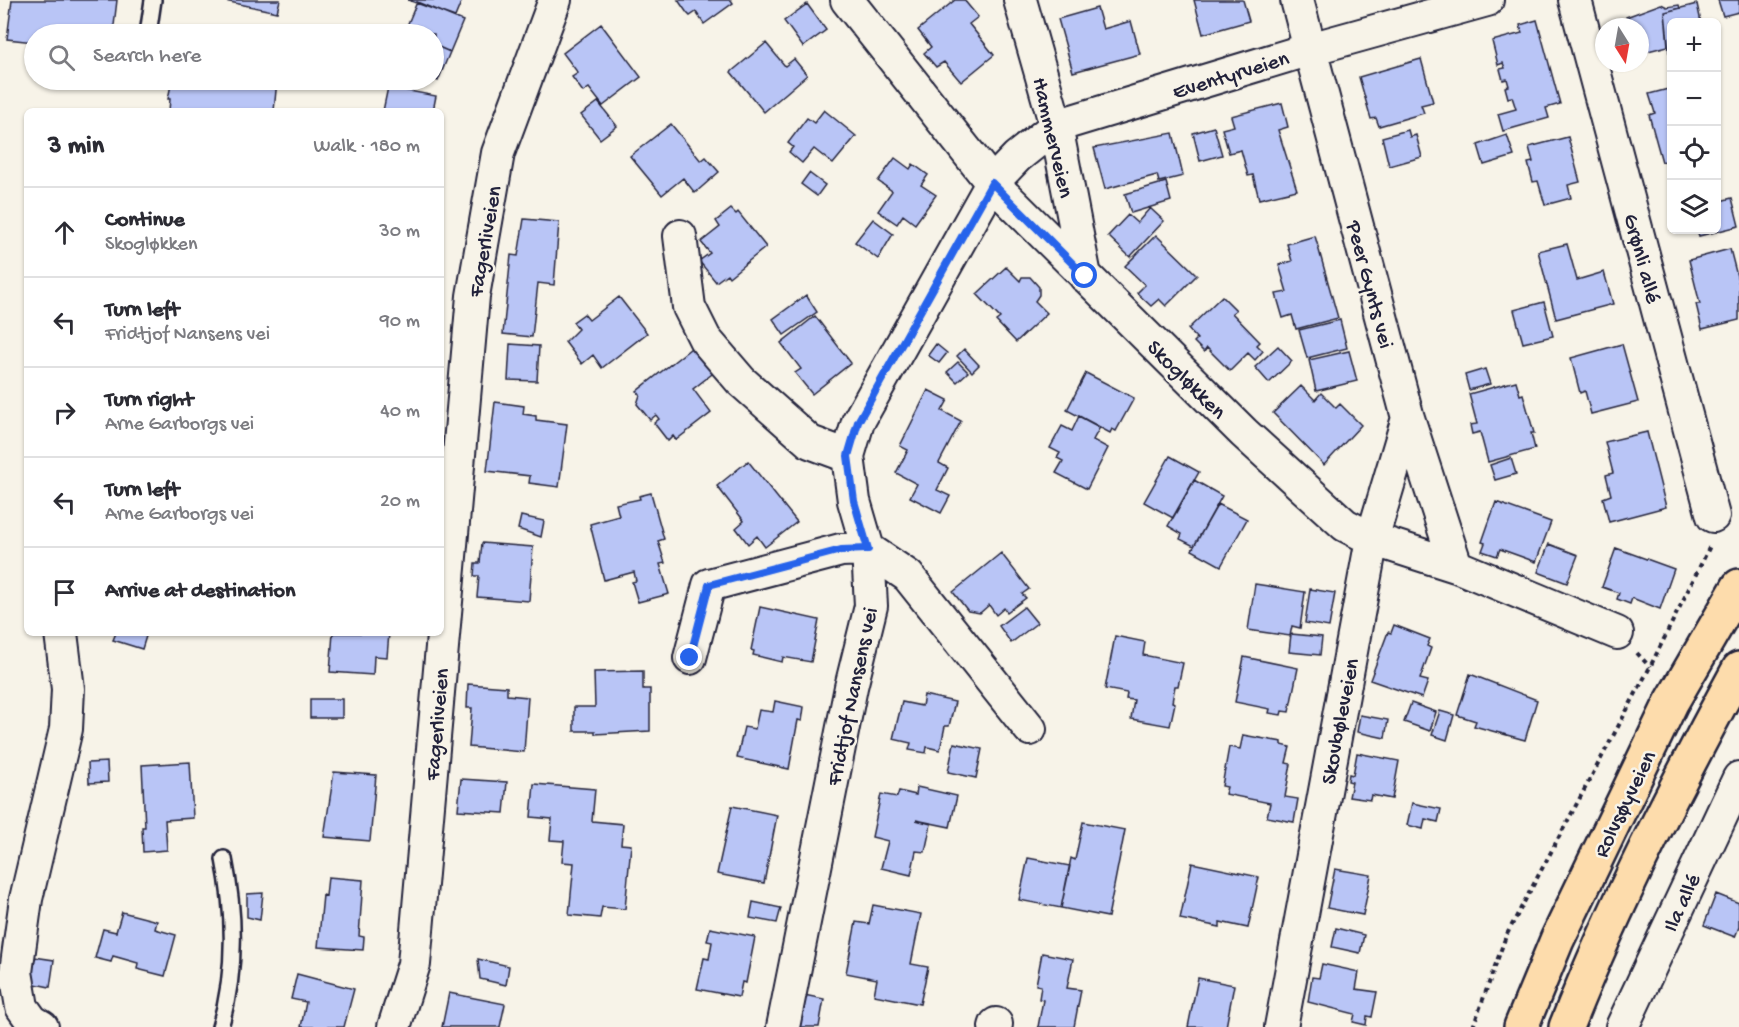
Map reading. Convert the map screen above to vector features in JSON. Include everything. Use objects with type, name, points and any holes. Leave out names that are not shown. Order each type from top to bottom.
[{"type":"main road","name":"Rolvsøyveien","points":[[1521,1027],[1557,940],[1671,703],[1739,586]]},
{"type":"main road","name":"Rolvsøyveien","points":[[1566,1027],[1589,969],[1682,775],[1739,669]]},
{"type":"street","name":"Fagerliveien","points":[[444,618],[472,296],[498,153],[555,0]]},
{"type":"street","name":"Skogløkken","points":[[847,0],[992,183],[1244,433],[1345,525],[1372,539],[1456,566],[1617,633]]},
{"type":"street","name":"Hammerveien","points":[[1020,0],[1056,126],[1085,276]]},
{"type":"street","name":"Peer Gynts vei","points":[[1297,0],[1408,418],[1456,566]]},
{"type":"street","name":"Eventyrveien","points":[[992,183],[1017,157],[1056,126],[1310,49],[1487,0]]},
{"type":"street","name":"Grønli allé","points":[[1575,0],[1713,528]]},
{"type":"street","name":"Fridtjof Nansens vei","points":[[783,1027],[851,687],[871,606],[868,549],[854,501],[848,456],[858,422],[992,183]]},
{"type":"street","points":[[680,236],[689,307],[705,339],[741,381],[810,442],[848,456]]},
{"type":"street","name":"Skovbøleveien","points":[[1281,1027],[1372,539],[1408,418]]},
{"type":"street","points":[[690,658],[709,585],[841,550],[868,549],[908,576],[1030,729]]},
{"type":"street","points":[[42,1027],[32,1021],[21,1007],[16,972],[26,899],[66,729],[68,688],[61,636]]},
{"type":"street","name":"Fagerliveien","points":[[394,1027],[414,964],[442,636]]},
{"type":"street","name":"Ila allé","points":[[1622,1027],[1739,778]]},
{"type":"lane","points":[[149,24],[153,0]]},
{"type":"lane","points":[[220,1027],[231,963],[233,929],[231,894],[224,860]]},
{"type":"path","points":[[1473,1027],[1506,936],[1650,667],[1713,528]]},
{"type":"building","points":[[12,0],[117,0],[114,24],[24,24],[24,41],[7,39]]},
{"type":"building","points":[[220,0],[280,0],[277,12]]},
{"type":"building","points":[[408,0],[462,0],[455,17]]},
{"type":"building","points":[[678,0],[731,0],[733,3],[704,24],[696,12],[690,16]]},
{"type":"building","points":[[955,0],[964,0],[978,17],[969,24],[994,55],[961,82],[944,62],[936,67],[924,53],[931,47],[918,30]]},
{"type":"building","points":[[1194,0],[1243,0],[1249,21],[1203,34]]},
{"type":"building","points":[[1718,0],[1739,0],[1739,12],[1723,16]]},
{"type":"building","points":[[417,2],[463,21],[450,52],[444,49],[444,24],[408,24]]},
{"type":"building","points":[[807,4],[826,30],[803,47],[784,21]]},
{"type":"building","points":[[1661,4],[1667,7],[1679,5],[1680,8],[1665,12],[1667,46],[1649,51],[1649,18],[1626,17]]},
{"type":"building","points":[[1697,4],[1700,18],[1667,18],[1667,32],[1665,12]]},
{"type":"building","points":[[1097,8],[1103,29],[1131,21],[1140,54],[1073,72],[1058,19]]},
{"type":"building","points":[[1537,20],[1560,104],[1546,108],[1549,118],[1503,131],[1498,114],[1516,109],[1512,97],[1508,98],[1505,87],[1509,86],[1507,79],[1503,80],[1500,69],[1505,68],[1503,63],[1498,65],[1492,41],[1522,33],[1520,25]]},
{"type":"building","points":[[601,24],[641,77],[603,106],[589,88],[583,92],[572,77],[578,73],[563,53]]},
{"type":"building","points":[[766,43],[785,66],[794,59],[807,75],[764,112],[731,72]]},
{"type":"building","points":[[444,49],[450,52],[444,66]]},
{"type":"building","points":[[1421,59],[1433,102],[1421,105],[1424,113],[1379,126],[1376,118],[1371,119],[1359,77]]},
{"type":"building","points":[[1667,89],[1667,160],[1662,162],[1649,115],[1655,113],[1649,94]]},
{"type":"building","points":[[170,90],[276,90],[274,108],[169,108],[170,99],[168,99]]},
{"type":"building","points":[[387,90],[404,90],[436,96],[434,108],[384,108]]},
{"type":"building","points":[[598,102],[617,126],[600,139],[581,115]]},
{"type":"building","points":[[1282,103],[1288,127],[1278,130],[1297,190],[1259,199],[1253,175],[1248,176],[1241,150],[1229,153],[1222,129],[1234,126],[1231,116]]},
{"type":"building","points":[[824,110],[856,136],[833,164],[814,149],[802,163],[789,152],[793,147],[788,143],[807,118],[814,123]]},
{"type":"building","points":[[671,124],[701,161],[706,157],[719,172],[695,193],[683,178],[662,195],[630,156]]},
{"type":"building","points":[[1214,127],[1222,155],[1200,161],[1193,133]]},
{"type":"building","points":[[1408,130],[1410,137],[1416,135],[1422,157],[1389,166],[1382,137]]},
{"type":"building","points":[[1173,133],[1183,176],[1159,182],[1157,175],[1105,189],[1094,148]]},
{"type":"building","points":[[1507,135],[1514,156],[1484,165],[1478,145]]},
{"type":"building","points":[[1568,137],[1580,182],[1568,185],[1571,198],[1545,205],[1538,181],[1533,182],[1528,163],[1533,162],[1529,147]]},
{"type":"building","points":[[895,158],[910,169],[913,164],[928,175],[921,185],[936,195],[915,224],[903,215],[897,224],[878,211],[892,191],[878,181]]},
{"type":"building","points":[[809,173],[825,185],[817,196],[801,184]]},
{"type":"building","points":[[1166,182],[1171,201],[1131,213],[1125,194]]},
{"type":"building","points":[[1732,198],[1739,226],[1721,230],[1721,201]]},
{"type":"building","points":[[1150,208],[1164,221],[1130,257],[1108,236],[1128,215],[1137,223]]},
{"type":"building","points":[[731,209],[736,214],[738,212],[766,247],[729,277],[727,274],[716,282],[699,261],[710,253],[701,242],[720,227],[716,221]]},
{"type":"building","points":[[524,219],[559,222],[554,285],[538,283],[532,337],[503,334],[511,255],[518,256]]},
{"type":"building","points":[[873,219],[893,234],[878,259],[855,242]]},
{"type":"building","points":[[1156,235],[1197,275],[1166,306],[1159,299],[1151,306],[1137,293],[1145,285],[1125,266]]},
{"type":"building","points":[[1315,236],[1338,318],[1296,329],[1292,315],[1283,318],[1276,294],[1287,292],[1279,265],[1292,261],[1287,244]]},
{"type":"building","points":[[1567,244],[1577,280],[1604,272],[1613,304],[1556,319],[1538,251]]},
{"type":"building","points":[[1730,249],[1739,284],[1739,320],[1702,329],[1696,304],[1700,304],[1689,260]]},
{"type":"building","points":[[1006,267],[1020,281],[1022,277],[1030,277],[1039,287],[1039,295],[1035,301],[1047,313],[1016,342],[996,321],[1000,318],[977,294]]},
{"type":"building","points":[[806,295],[817,312],[784,335],[773,319]]},
{"type":"building","points":[[1222,296],[1236,310],[1232,313],[1260,342],[1257,345],[1263,351],[1255,360],[1248,353],[1230,371],[1207,348],[1204,352],[1194,342],[1197,339],[1188,329]]},
{"type":"building","points":[[619,297],[647,333],[602,368],[593,355],[582,364],[565,342],[578,329],[573,322],[584,314],[589,320]]},
{"type":"building","points":[[1544,302],[1553,336],[1523,343],[1514,310]]},
{"type":"building","points":[[815,316],[851,363],[812,394],[795,373],[801,369],[781,343]]},
{"type":"building","points":[[1340,320],[1347,348],[1307,358],[1299,330]]},
{"type":"building","points":[[510,344],[539,346],[537,381],[508,380]]},
{"type":"building","points":[[936,344],[947,353],[939,363],[928,355]]},
{"type":"building","points":[[1622,344],[1638,402],[1591,414],[1585,391],[1580,393],[1571,358]]},
{"type":"building","points":[[695,345],[716,371],[693,389],[711,413],[676,440],[673,436],[668,441],[654,423],[659,419],[656,415],[650,420],[637,404],[640,395],[637,391]]},
{"type":"building","points":[[1278,346],[1292,361],[1269,383],[1255,367]]},
{"type":"building","points":[[964,349],[979,365],[972,372],[957,356]]},
{"type":"building","points":[[1349,351],[1357,381],[1316,391],[1309,360]]},
{"type":"building","points":[[958,362],[968,372],[957,382],[947,372]]},
{"type":"building","points":[[1485,369],[1490,384],[1469,390],[1465,375]]},
{"type":"building","points":[[1086,373],[1134,398],[1116,431],[1112,429],[1110,433],[1067,410]]},
{"type":"building","points":[[1516,381],[1520,395],[1523,394],[1534,433],[1531,433],[1535,449],[1488,462],[1480,432],[1472,434],[1470,425],[1477,424],[1469,394]]},
{"type":"building","points":[[1301,386],[1315,400],[1321,393],[1336,408],[1340,404],[1361,425],[1324,465],[1273,413]]},
{"type":"building","points":[[928,390],[948,400],[942,411],[961,421],[939,463],[948,468],[937,490],[950,496],[941,513],[910,497],[917,484],[896,473],[908,450],[900,446]]},
{"type":"building","points":[[495,402],[524,406],[523,414],[536,416],[536,420],[567,424],[559,487],[529,483],[530,476],[487,471]]},
{"type":"building","points":[[1079,416],[1100,427],[1093,440],[1108,448],[1087,489],[1056,473],[1063,461],[1057,458],[1060,453],[1050,448],[1062,426],[1072,431]]},
{"type":"building","points":[[1647,432],[1666,507],[1609,522],[1603,498],[1611,495],[1606,475],[1613,473],[1605,442]]},
{"type":"building","points":[[1170,456],[1199,472],[1173,518],[1144,502]]},
{"type":"building","points":[[1511,458],[1516,474],[1495,480],[1490,465]]},
{"type":"building","points":[[748,461],[797,522],[765,547],[757,536],[748,544],[736,528],[744,521],[717,486]]},
{"type":"building","points":[[1194,480],[1222,496],[1194,546],[1180,539],[1182,534],[1168,526]]},
{"type":"building","points":[[651,493],[664,539],[658,541],[665,563],[660,564],[669,594],[638,602],[632,582],[636,581],[634,572],[604,580],[590,524],[619,516],[616,504],[640,499],[639,496]]},
{"type":"building","points":[[1496,502],[1551,522],[1536,562],[1500,549],[1497,556],[1482,551],[1485,543],[1482,542]]},
{"type":"building","points":[[1218,504],[1247,519],[1221,566],[1192,550]]},
{"type":"building","points":[[521,516],[544,521],[541,537],[518,529]]},
{"type":"building","points":[[482,543],[533,547],[529,601],[477,597],[479,576],[474,576],[475,563],[480,563]]},
{"type":"building","points":[[1549,544],[1578,555],[1567,583],[1538,572]]},
{"type":"building","points":[[1616,548],[1674,569],[1660,609],[1632,598],[1630,604],[1617,599],[1619,593],[1602,587]]},
{"type":"building","points":[[1001,553],[1029,589],[1022,594],[1026,598],[1007,612],[1004,608],[996,615],[989,605],[980,613],[968,611],[953,592]]},
{"type":"building","points":[[1255,584],[1305,592],[1300,628],[1292,626],[1290,636],[1248,630]]},
{"type":"building","points":[[1310,589],[1335,593],[1329,627],[1305,623]]},
{"type":"building","points":[[760,607],[819,620],[811,662],[783,657],[782,662],[753,655],[754,651],[751,650]]},
{"type":"building","points":[[1024,607],[1037,623],[1011,643],[999,626]]},
{"type":"building","points":[[1394,625],[1430,639],[1427,646],[1431,648],[1420,679],[1428,681],[1422,698],[1370,680],[1388,632],[1391,633]]},
{"type":"building","points":[[1291,634],[1322,637],[1320,655],[1289,652]]},
{"type":"building","points":[[115,636],[146,636],[142,649],[113,640]]},
{"type":"building","points":[[333,636],[389,636],[387,657],[374,656],[373,675],[330,672]]},
{"type":"building","points":[[1115,636],[1145,642],[1143,655],[1183,663],[1178,686],[1175,686],[1172,702],[1175,703],[1170,726],[1131,719],[1134,700],[1126,699],[1127,693],[1105,689]]},
{"type":"building","points":[[1244,657],[1298,668],[1289,712],[1282,711],[1281,715],[1269,713],[1270,709],[1235,702]]},
{"type":"building","points":[[643,671],[643,689],[650,689],[650,731],[595,734],[595,731],[574,731],[574,707],[595,707],[594,672]]},
{"type":"building","points":[[1470,674],[1537,700],[1525,740],[1474,726],[1476,721],[1457,715]]},
{"type":"building","points":[[468,684],[507,687],[507,695],[528,697],[524,752],[469,747],[472,708],[467,708]]},
{"type":"building","points":[[924,695],[955,702],[949,726],[945,726],[940,750],[927,747],[926,753],[909,750],[911,743],[893,739],[902,702],[922,706]]},
{"type":"building","points":[[310,699],[342,699],[342,718],[310,718]]},
{"type":"building","points":[[775,701],[804,707],[802,721],[798,720],[789,769],[737,758],[744,727],[755,729],[759,710],[773,712]]},
{"type":"building","points":[[1411,703],[1436,712],[1430,731],[1404,722]]},
{"type":"building","points":[[1440,711],[1454,715],[1447,740],[1432,735]]},
{"type":"building","points":[[1360,715],[1388,720],[1385,738],[1357,732]]},
{"type":"building","points":[[1243,735],[1282,742],[1282,745],[1290,747],[1286,763],[1291,764],[1285,797],[1298,799],[1294,822],[1267,817],[1270,803],[1225,794],[1227,787],[1222,786],[1229,747],[1240,749]]},
{"type":"building","points":[[954,743],[982,749],[976,778],[948,772]]},
{"type":"building","points":[[1357,753],[1399,761],[1392,799],[1371,795],[1370,800],[1349,797],[1352,782],[1348,781],[1349,774],[1353,775]]},
{"type":"building","points":[[107,762],[108,782],[89,783],[88,763]]},
{"type":"building","points":[[190,762],[193,818],[165,820],[167,850],[143,852],[142,827],[145,827],[142,765]]},
{"type":"building","points":[[334,772],[376,775],[370,841],[324,837]]},
{"type":"building","points":[[461,779],[507,782],[504,813],[458,810]]},
{"type":"building","points":[[534,784],[595,789],[592,821],[623,824],[621,844],[631,845],[625,909],[602,907],[600,918],[569,915],[574,863],[562,862],[564,841],[550,840],[552,819],[531,817]]},
{"type":"building","points":[[917,787],[957,796],[950,827],[916,820],[931,824],[925,852],[916,851],[911,875],[881,868],[888,841],[872,837],[881,794],[897,797],[899,791],[916,795]]},
{"type":"building","points":[[1412,803],[1441,809],[1438,822],[1425,819],[1423,829],[1407,825]]},
{"type":"building","points":[[732,806],[777,815],[764,883],[717,874]]},
{"type":"building","points":[[1083,822],[1125,830],[1108,917],[1061,908],[1071,858],[1075,860]]},
{"type":"building","points":[[1028,858],[1070,866],[1061,908],[1019,900]]},
{"type":"building","points":[[1192,863],[1259,877],[1248,928],[1220,922],[1220,927],[1180,919]]},
{"type":"building","points":[[1335,869],[1371,875],[1363,915],[1327,908]]},
{"type":"building","points":[[328,877],[363,880],[359,936],[364,937],[363,950],[318,947],[323,895],[326,896]]},
{"type":"building","points":[[263,893],[260,920],[247,917],[247,894]]},
{"type":"building","points":[[1716,894],[1739,903],[1739,927],[1735,937],[1704,925]]},
{"type":"building","points":[[753,902],[781,908],[777,923],[750,918]]},
{"type":"building","points":[[873,905],[921,914],[911,964],[928,967],[920,1004],[874,995],[877,979],[846,973],[856,922],[869,924]]},
{"type":"building","points":[[122,912],[157,921],[155,929],[176,935],[165,976],[137,969],[138,963],[113,956],[111,962],[95,958],[103,929],[116,932]]},
{"type":"building","points":[[710,928],[755,937],[746,983],[742,982],[739,997],[697,989],[704,958],[709,959],[712,942],[707,941]]},
{"type":"building","points":[[1336,928],[1364,935],[1360,953],[1332,947]]},
{"type":"building","points":[[1042,953],[1073,959],[1067,988],[1081,990],[1074,1027],[1038,1027],[1043,1000],[1039,999],[1041,986],[1036,985]]},
{"type":"building","points":[[34,957],[54,960],[50,987],[30,983]]},
{"type":"building","points":[[478,959],[509,966],[506,985],[480,979]]},
{"type":"building","points":[[1322,964],[1359,972],[1356,989],[1377,992],[1372,1017],[1367,1016],[1366,1025],[1353,1022],[1355,1014],[1308,1002],[1312,977],[1319,978]]},
{"type":"building","points":[[297,974],[354,989],[344,1027],[301,1027],[306,1002],[291,999]]},
{"type":"building","points":[[1198,978],[1234,985],[1226,1027],[1188,1027]]},
{"type":"building","points":[[449,993],[505,1004],[500,1027],[442,1027]]},
{"type":"building","points":[[804,995],[824,999],[819,1027],[798,1027]]},
{"type":"route","points":[[690,658],[709,585],[841,550],[868,549],[854,501],[848,456],[858,422],[992,183],[1085,276]]}]
